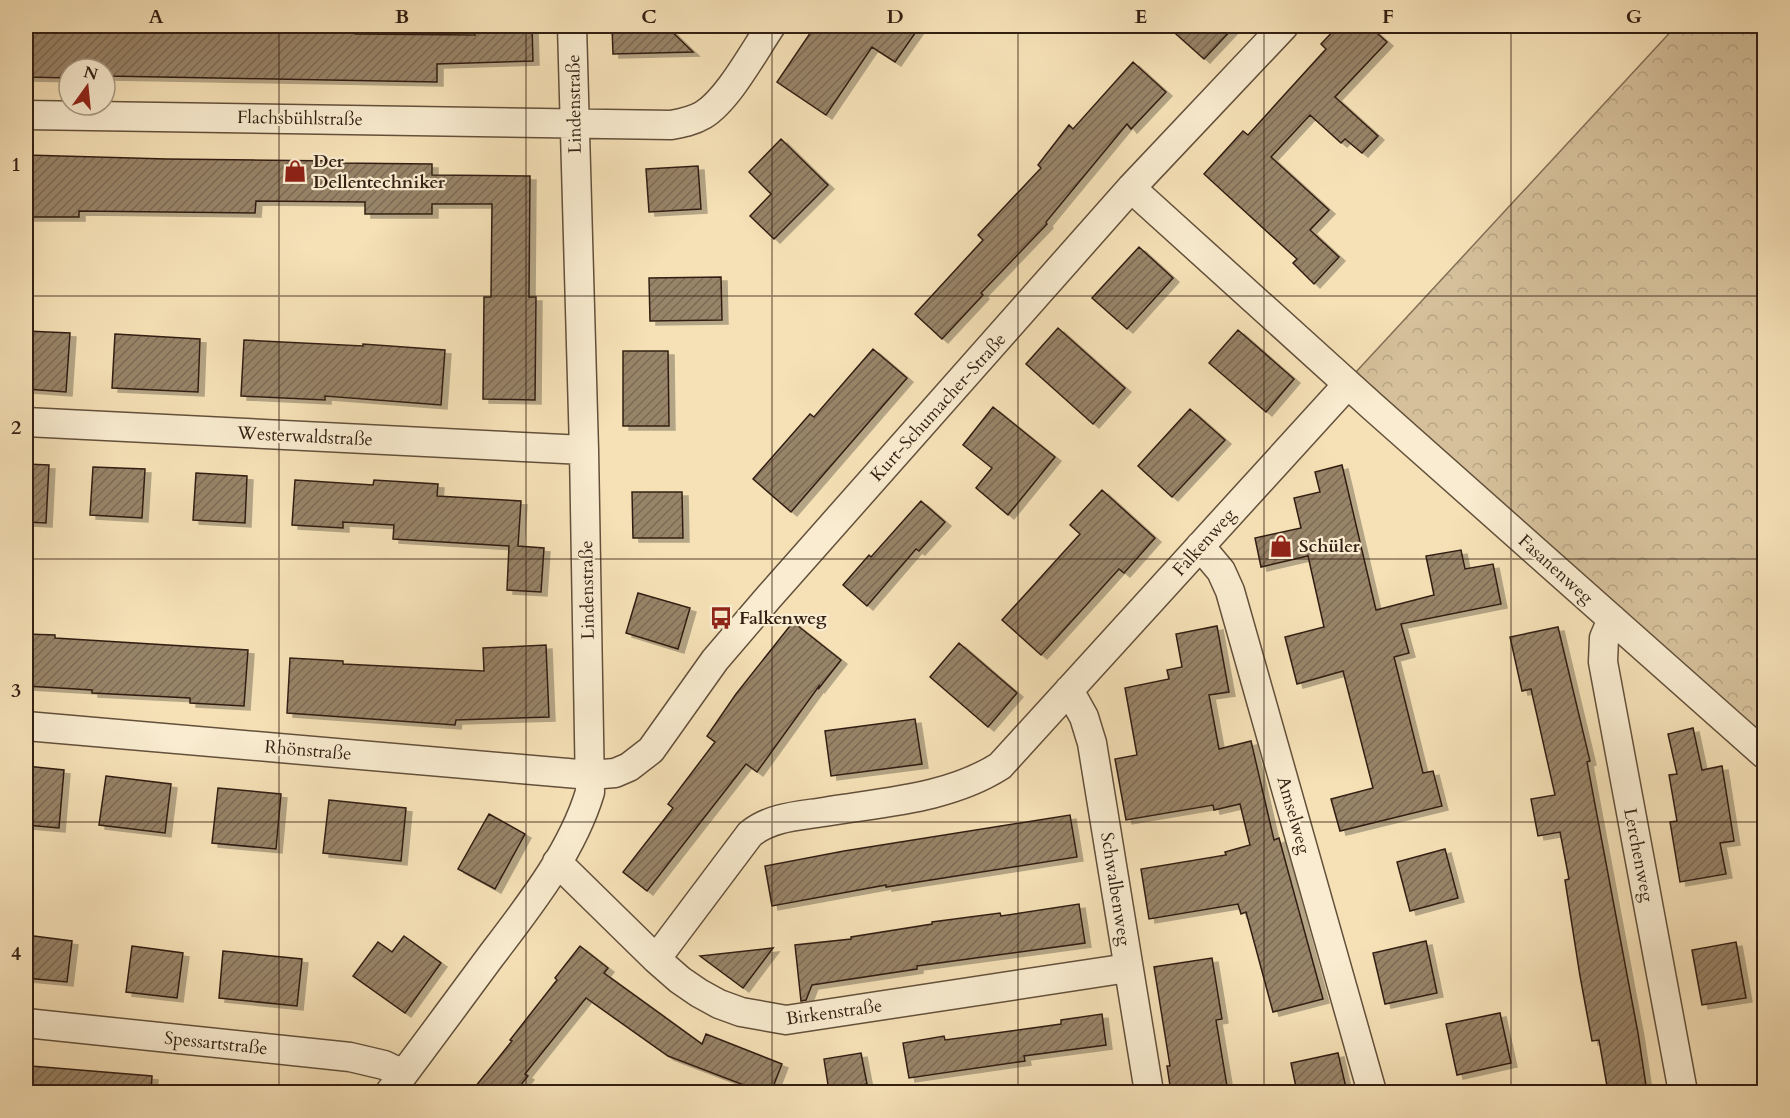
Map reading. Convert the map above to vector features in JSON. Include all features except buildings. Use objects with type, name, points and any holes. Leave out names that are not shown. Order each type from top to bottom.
[{"type":"street","name":"Lindenstraße","points":[[396,1083],[524,912],[557,862],[583,814],[590,792],[584,450],[572,26]]},
{"type":"street","name":"Flachsbühlstraße","points":[[26,115],[671,125],[692,121],[704,115],[720,101],[771,26]]},
{"type":"street","name":"Kurt-Schumacher-Straße","points":[[590,775],[615,773],[628,767],[651,750],[722,651],[1131,188],[1284,26]]},
{"type":"street","points":[[1131,188],[1347,384]]},
{"type":"street","name":"Falkenweg","points":[[656,959],[750,834],[762,824],[791,817],[936,793],[981,778],[1000,766],[1347,384]]},
{"type":"street","name":"Fasanenweg","points":[[1347,384],[1764,754]]},
{"type":"street","name":"Westerwaldstraße","points":[[26,422],[584,450]]},
{"type":"street","name":"Amselweg","points":[[1200,546],[1221,571],[1230,591],[1372,1092]]},
{"type":"street","name":"Lerchenweg","points":[[1612,619],[1604,638],[1603,662],[1683,1092]]},
{"type":"street","name":"Schwalbenweg","points":[[1069,690],[1084,717],[1092,743],[1149,1092]]},
{"type":"street","name":"Rhönstraße","points":[[26,726],[590,775]]},
{"type":"street","name":"Birkenstraße","points":[[557,862],[680,980],[719,1004],[741,1012],[786,1020],[1128,968]]},
{"type":"street","name":"Spessartstraße","points":[[26,1023],[350,1057],[384,1065],[396,1083]]},
{"type":"green space","points":[[1676,26],[1764,26],[1764,737],[1356,372]]},
{"type":"place","name":"Der Dellentechniker","points":[[295,171]]},
{"type":"place","name":"Schüler","points":[[1281,546]]},
{"type":"place","name":"Falkenweg","points":[[721,618]]}]
